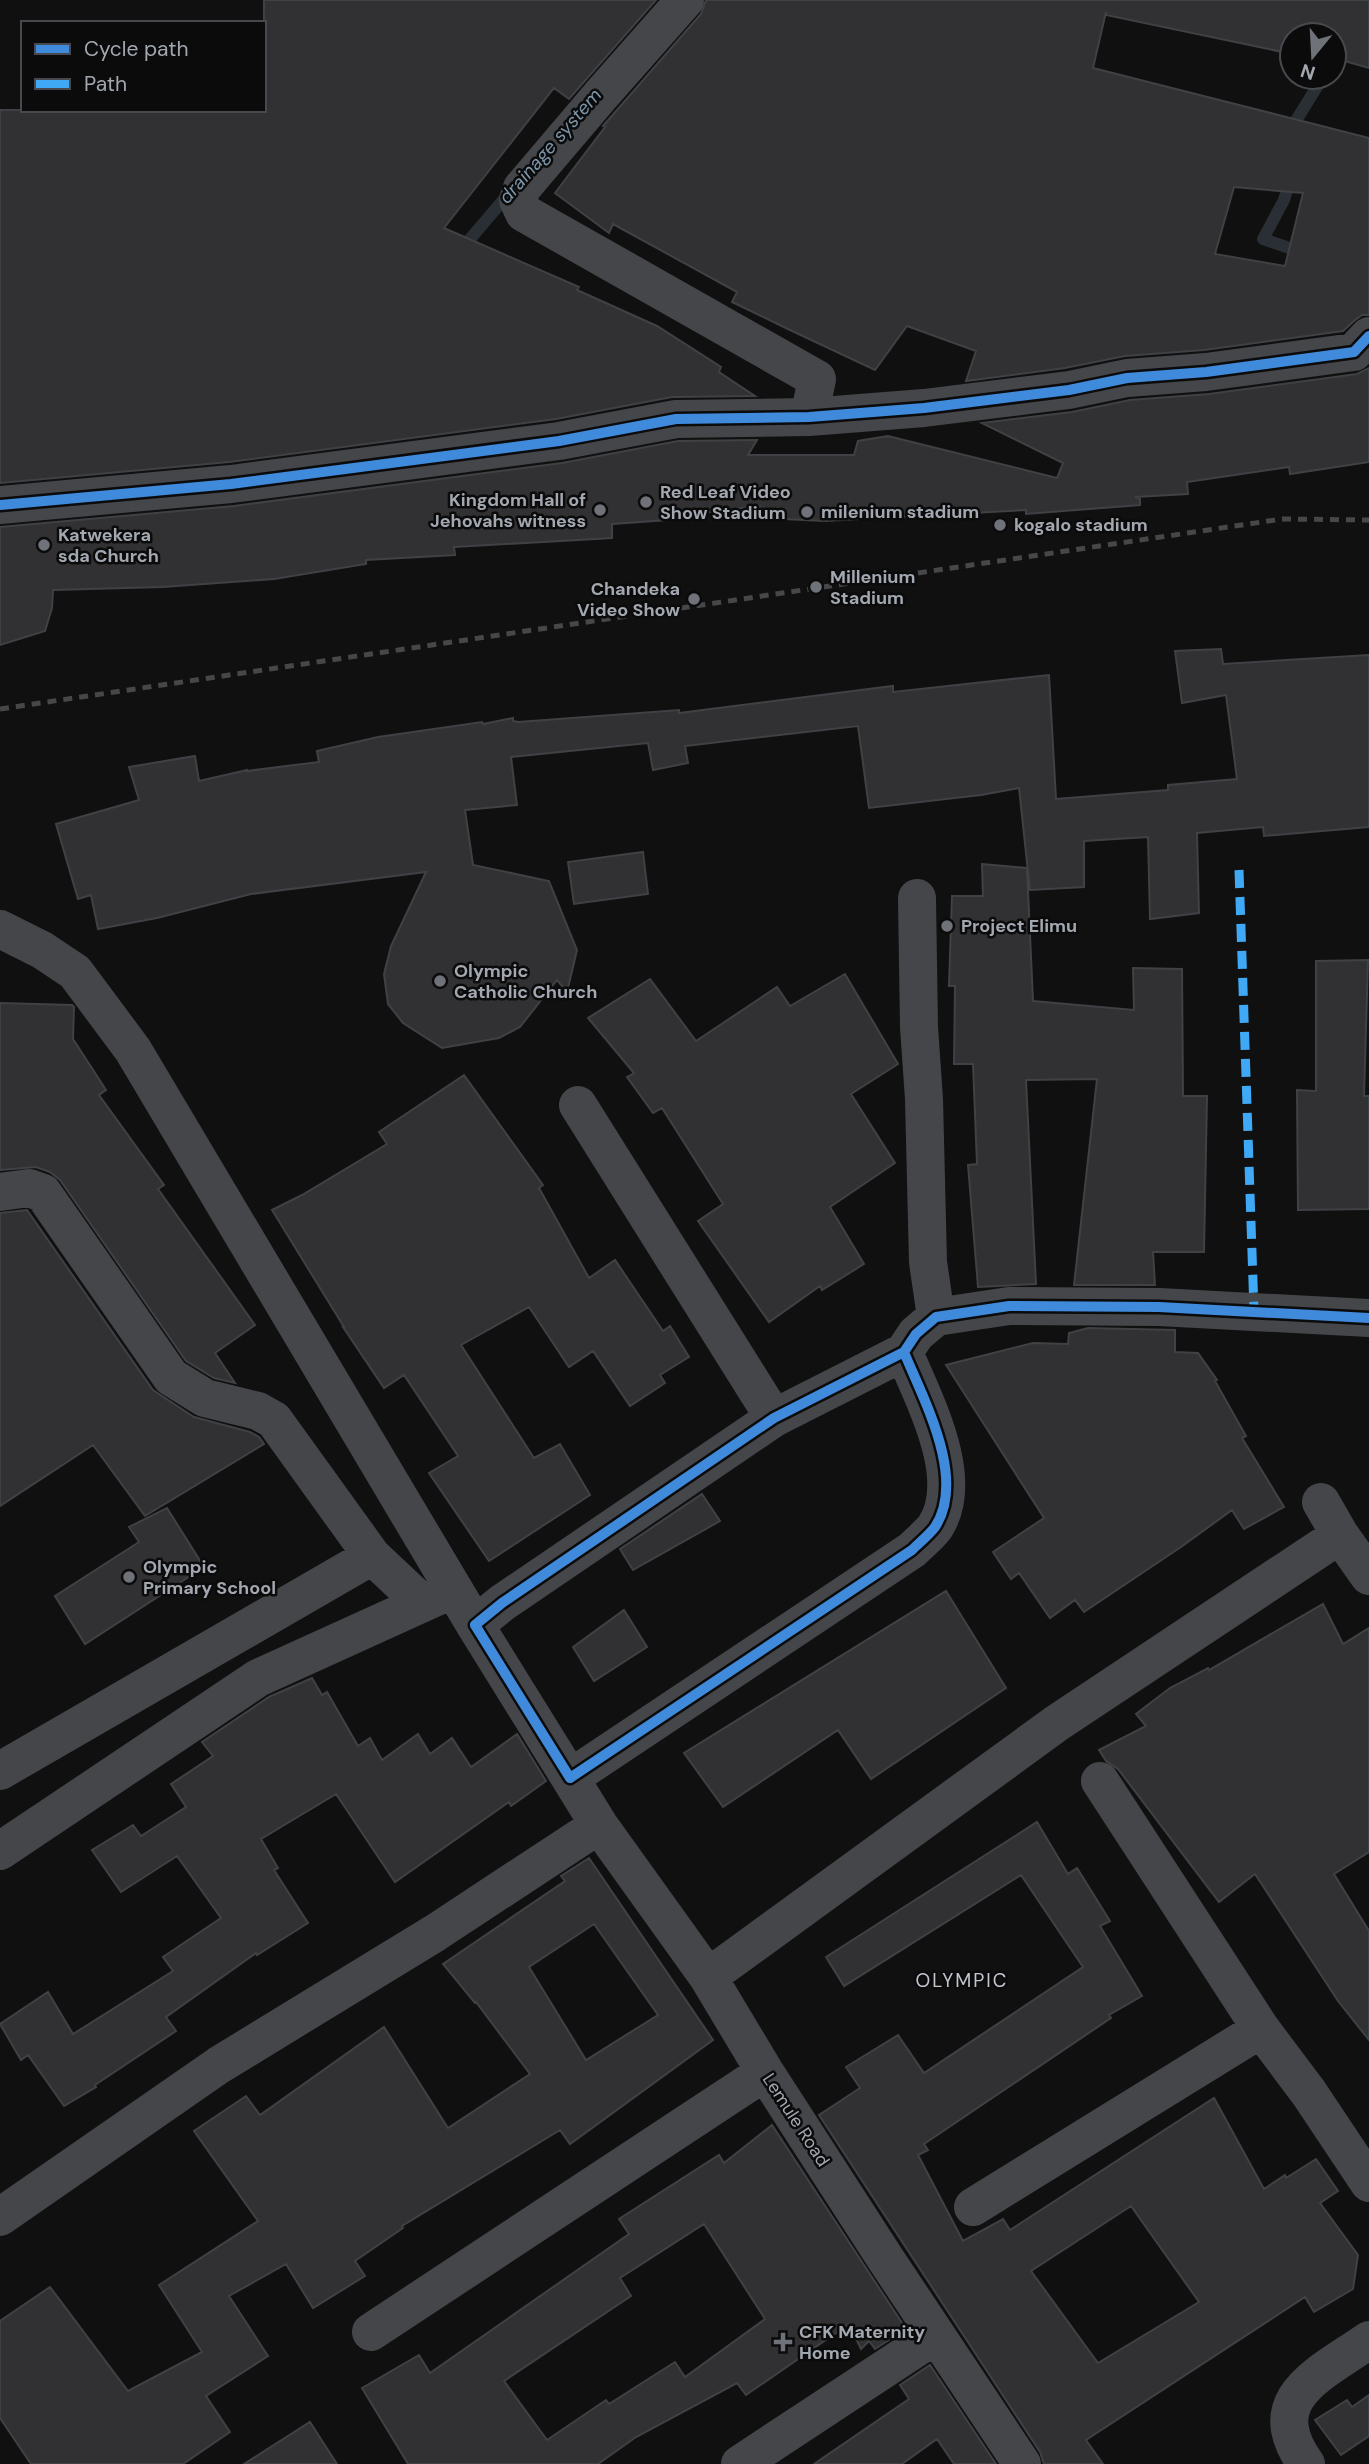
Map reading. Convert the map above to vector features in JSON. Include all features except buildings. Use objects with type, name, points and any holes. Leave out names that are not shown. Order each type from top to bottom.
[{"type":"street","points":[[685,0],[522,188],[518,200],[524,213],[817,379],[809,417]]},
{"type":"street","points":[[0,505],[231,484],[559,441],[676,419],[809,417],[924,408],[1069,390],[1127,378],[1320,358],[1353,352],[1369,336]]},
{"type":"street","points":[[917,898],[928,1248],[936,1317]]},
{"type":"street","name":"Lemule Road","points":[[0,929],[42,950],[75,972],[132,1051],[438,1596],[475,1625],[599,1825],[708,1977],[765,2072],[1022,2464]]},
{"type":"street","points":[[578,1105],[774,1418]]},
{"type":"street","points":[[0,1192],[29,1188],[43,1193],[171,1377],[205,1398],[258,1410],[274,1420],[372,1556],[438,1596]]},
{"type":"street","points":[[475,1625],[502,1603],[774,1418],[904,1352],[916,1334],[936,1317],[1009,1306],[1159,1307],[1369,1318]]},
{"type":"street","points":[[570,1778],[912,1550],[935,1526],[943,1506],[948,1478],[934,1425],[904,1352]]},
{"type":"street","points":[[1321,1502],[1369,1576]]},
{"type":"street","points":[[708,1977],[1057,1723],[1340,1535]]},
{"type":"street","points":[[0,1771],[372,1556]]},
{"type":"street","points":[[0,1852],[258,1678],[438,1596]]},
{"type":"street","points":[[1100,1781],[1261,2029],[1369,2183]]},
{"type":"street","points":[[0,2217],[219,2066],[435,1933],[599,1825]]},
{"type":"street","points":[[973,2207],[1261,2029]]},
{"type":"street","points":[[371,2332],[765,2072]]},
{"type":"street","points":[[740,2464],[936,2335]]},
{"type":"street","points":[[1306,2464],[1288,2431],[1288,2416],[1296,2398],[1306,2385],[1369,2340]]},
{"type":"waterway","name":"drainage system","points":[[1300,130],[1292,127],[1314,91]]},
{"type":"waterway","name":"drainage system","points":[[1291,177],[1284,200],[1263,239],[1304,253]]},
{"type":"waterway","name":"drainage system","points":[[459,252],[511,191]]},
{"type":"railway","points":[[0,709],[1282,519],[1369,520]]},
{"type":"marked path","points":[[1239,870],[1254,1311]]},
{"type":"cycle path","points":[[0,505],[231,484],[559,441],[676,419],[809,417],[924,408],[1069,390],[1127,378],[1206,372],[1354,352],[1369,336]]},
{"type":"cycle path","points":[[904,1352],[931,1415],[944,1462],[944,1507],[935,1527],[912,1550],[570,1778],[475,1625],[502,1603],[774,1418],[904,1352],[916,1334],[936,1317],[1009,1306],[1159,1307],[1369,1318]]},
{"type":"place","name":"Red Leaf Video Show Stadium","points":[[646,502]]},
{"type":"place","name":"Kingdom Hall of Jehovahs witness","points":[[600,510]]},
{"type":"place","name":"milenium stadium","points":[[807,512]]},
{"type":"place","name":"kogalo stadium","points":[[1000,525]]},
{"type":"place","name":"Katwekera sda Church","points":[[44,545]]},
{"type":"place","name":"Millenium Stadium","points":[[816,587]]},
{"type":"place","name":"Chandeka Video Show","points":[[694,599]]},
{"type":"place","name":"Project Elimu","points":[[947,926]]},
{"type":"place","name":"Olympic Catholic Church","points":[[440,981]]},
{"type":"place","name":"Olympic Primary School","points":[[129,1577]]},
{"type":"place","name":"CFK Maternity Home","points":[[783,2342]]},
{"type":"district","name":"OLYMPIC","points":[[962,1980]]}]
